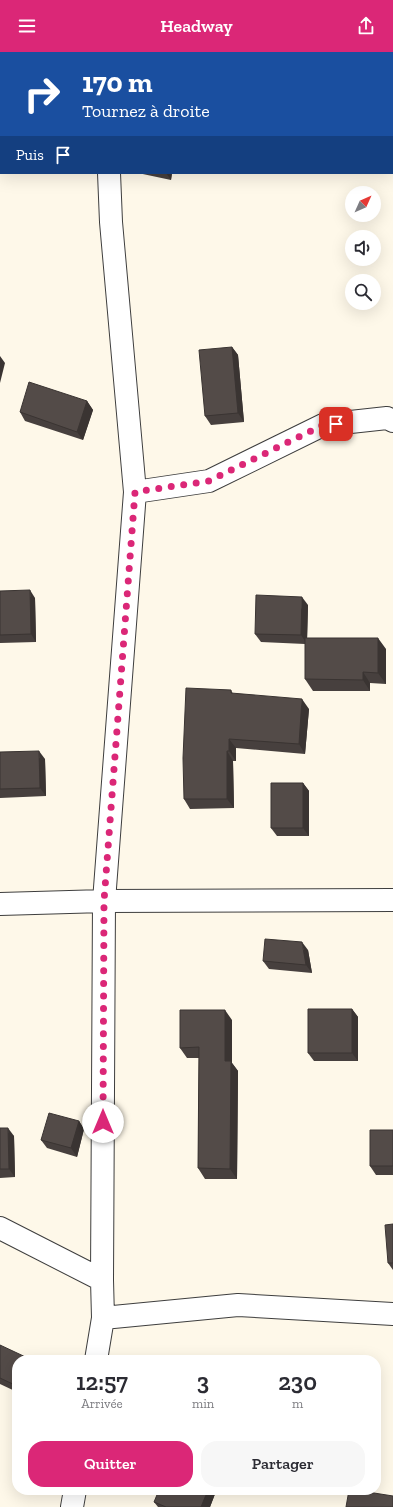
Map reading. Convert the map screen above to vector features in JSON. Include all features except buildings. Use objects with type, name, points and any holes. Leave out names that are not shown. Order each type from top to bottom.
[{"type":"street","points":[[97,1355],[103,1318],[104,901],[135,492],[111,222],[109,174]]},
{"type":"street","points":[[135,492],[209,481],[323,425],[387,418],[393,420]]},
{"type":"street","points":[[0,904],[104,901],[393,900]]},
{"type":"street","points":[[0,1228],[102,1280]]},
{"type":"street","points":[[103,1318],[238,1305],[393,1314]]},
{"type":"street","points":[[72,1507],[74,1495]]},
{"type":"route","points":[[103,1122],[104,901],[135,492],[209,481],[323,425],[336,424]]}]
